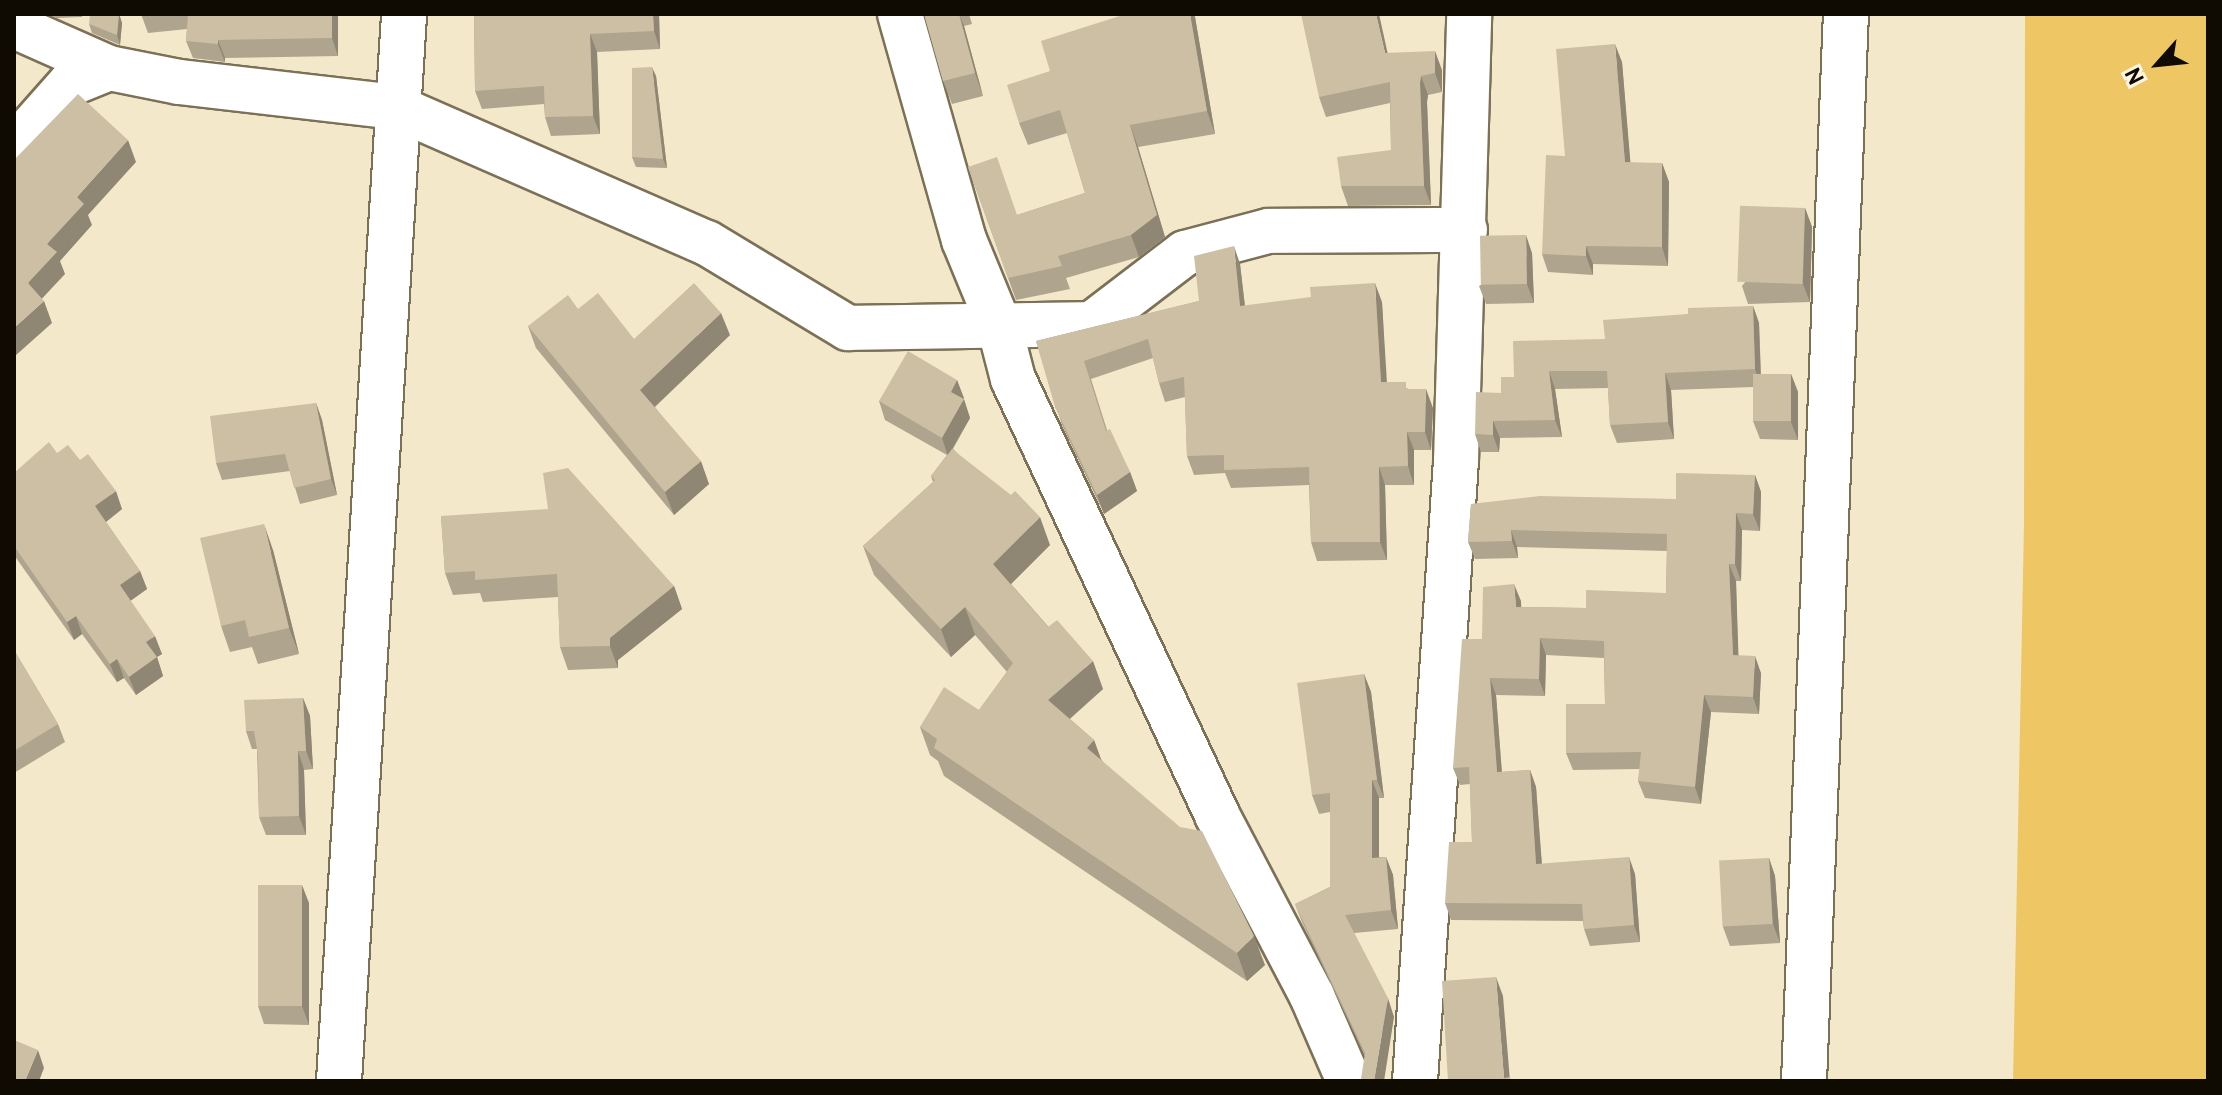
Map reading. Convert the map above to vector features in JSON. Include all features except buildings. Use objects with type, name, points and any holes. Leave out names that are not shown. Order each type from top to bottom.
[{"type":"street","points":[[339,1081],[395,107],[404,14]]},
{"type":"street","points":[[900,14],[964,240],[999,325],[1013,379],[1217,815],[1312,996],[1349,1081]]},
{"type":"street","points":[[1415,1081],[1456,461],[1469,14]]},
{"type":"street","points":[[1804,1081],[1846,14]]},
{"type":"street","points":[[14,26],[109,68],[179,82],[395,107],[707,243],[848,328],[1092,324],[1185,253],[1268,231],[1465,230]]},
{"type":"street","points":[[14,147],[70,84],[109,68]]},
{"type":"shaded area","points":[[2025,14],[2208,14],[2208,1081],[2013,1081],[2024,523]]}]
